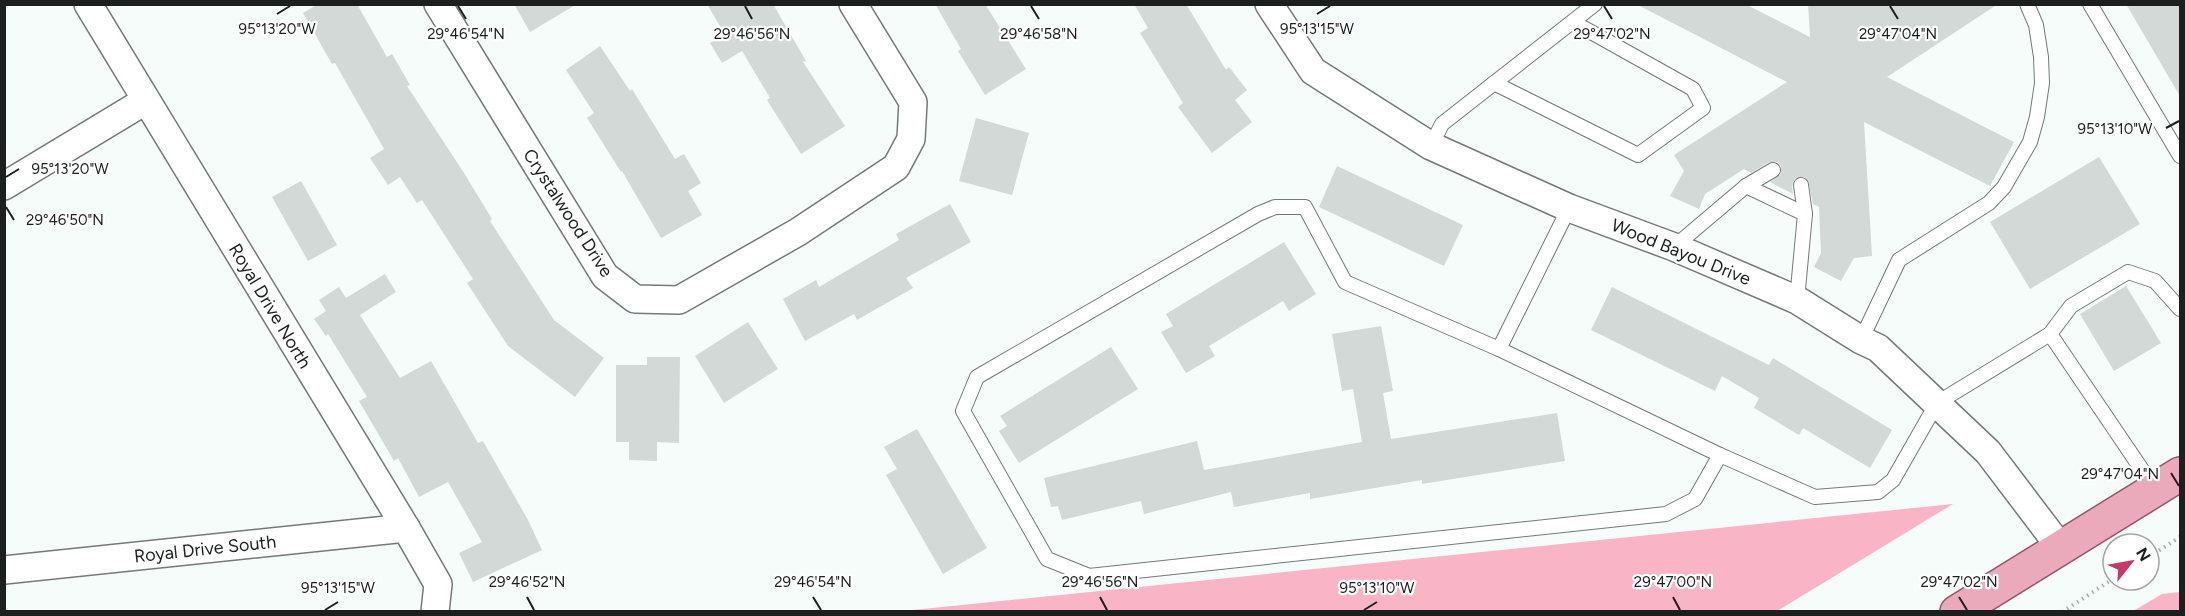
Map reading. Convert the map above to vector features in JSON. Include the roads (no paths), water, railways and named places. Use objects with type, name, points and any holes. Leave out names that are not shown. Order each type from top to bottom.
[{"type":"main road","points":[[1959,611],[2168,481]]},
{"type":"street","name":"Royal Drive North","points":[[88,4],[438,584],[435,612]]},
{"type":"street","name":"Crystalwood Drive","points":[[438,4],[605,276],[635,299],[679,300],[798,232],[896,167],[911,139],[913,102],[853,4]]},
{"type":"street","name":"Wood Bayou Drive","points":[[1269,4],[1312,71],[1431,146],[1569,208],[1674,247],[1797,300],[1878,348],[1988,452],[2061,547]]},
{"type":"street","points":[[4,186],[145,101]]},
{"type":"street","name":"Royal Drive South","points":[[4,570],[406,528]]},
{"type":"lane","points":[[1431,146],[1442,124],[1595,4]]},
{"type":"lane","points":[[1861,340],[1899,260],[1989,203],[2004,188],[2030,142],[2040,94],[2042,66],[2036,26],[2027,4]]},
{"type":"lane","points":[[2090,4],[2181,156]]},
{"type":"lane","points":[[1494,83],[1638,155],[1703,108],[1693,89],[1573,22]]},
{"type":"lane","points":[[1674,247],[1746,186],[1773,170]]},
{"type":"lane","points":[[1797,300],[1804,214],[1801,185]]},
{"type":"lane","points":[[1746,186],[1804,214]]},
{"type":"lane","points":[[1720,455],[1695,499],[1666,514],[1089,576],[1047,559],[963,411],[977,377],[1258,214],[1275,207],[1305,207],[1345,282],[1499,349],[1720,455],[1815,497],[1878,492],[1893,480],[1936,403],[2050,334],[2071,306],[2128,272],[2155,281],[2181,309]]},
{"type":"lane","points":[[1499,349],[1569,208]]},
{"type":"lane","points":[[2050,334],[2168,481]]}]
